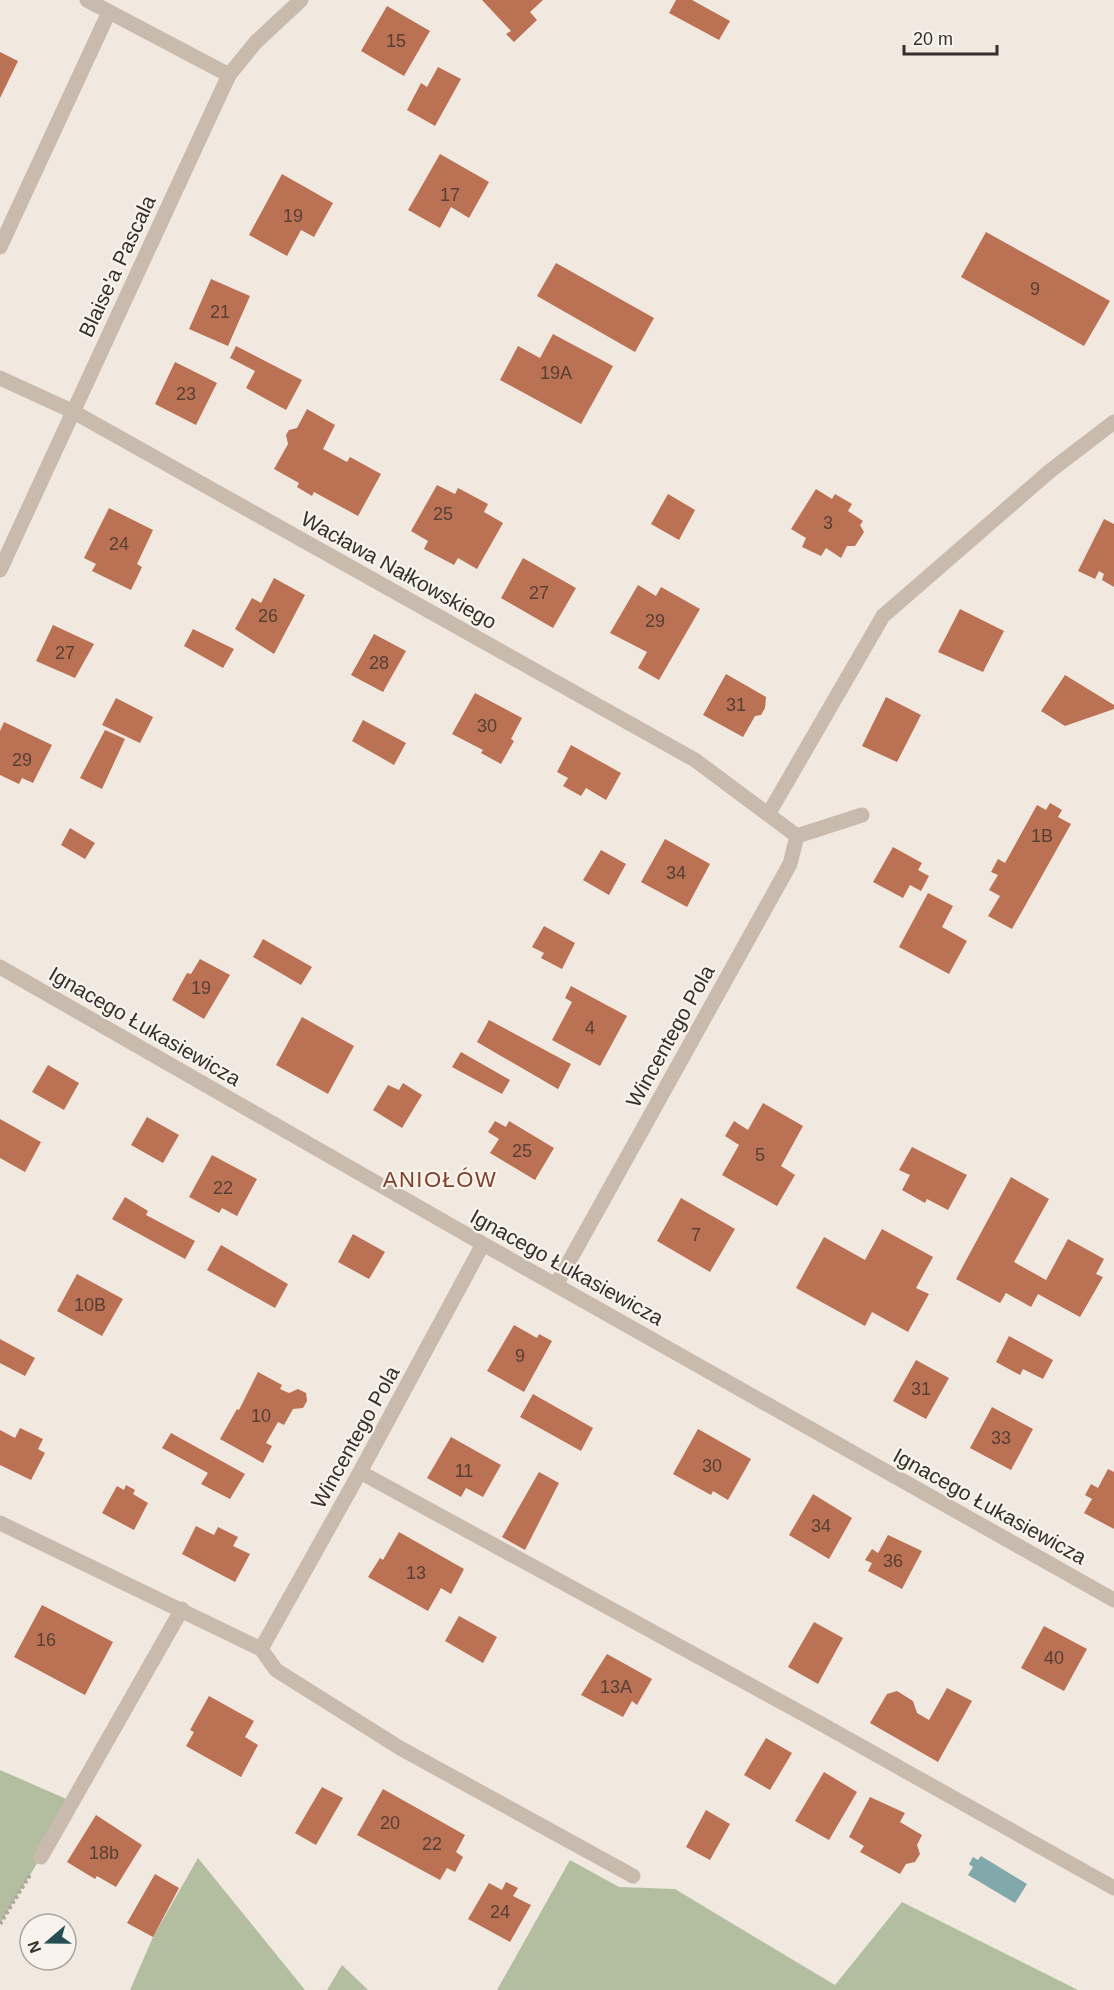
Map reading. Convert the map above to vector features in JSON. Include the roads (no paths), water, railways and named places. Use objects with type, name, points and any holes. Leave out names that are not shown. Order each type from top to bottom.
[{"type":"street","points":[[87,0],[229,75]]},
{"type":"street","name":"Blaise'a Pascala","points":[[0,570],[229,75],[256,42],[301,0]]},
{"type":"street","points":[[0,247],[109,12]]},
{"type":"street","name":"Wacława Nałkowskiego","points":[[0,378],[72,411],[695,760],[769,813]]},
{"type":"street","points":[[862,815],[797,836],[769,813],[883,616],[1050,471],[1114,422]]},
{"type":"street","name":"Wincentego Pola","points":[[556,1285],[790,864],[797,836]]},
{"type":"street","name":"Ignacego Łukasiewicza","points":[[0,967],[483,1244],[1114,1600]]},
{"type":"street","name":"Wincentego Pola","points":[[261,1648],[360,1472],[483,1244]]},
{"type":"street","points":[[360,1472],[818,1722],[1114,1888]]},
{"type":"street","points":[[0,1523],[261,1648],[276,1670],[400,1748],[633,1876]]},
{"type":"street","points":[[41,1857],[182,1609]]},
{"type":"water","points":[[981,1856],[1027,1884],[1015,1903],[968,1875],[973,1867],[969,1864],[973,1857],[978,1860]]},
{"type":"district","name":"ANIOŁÓW","points":[[440,1179]]}]
